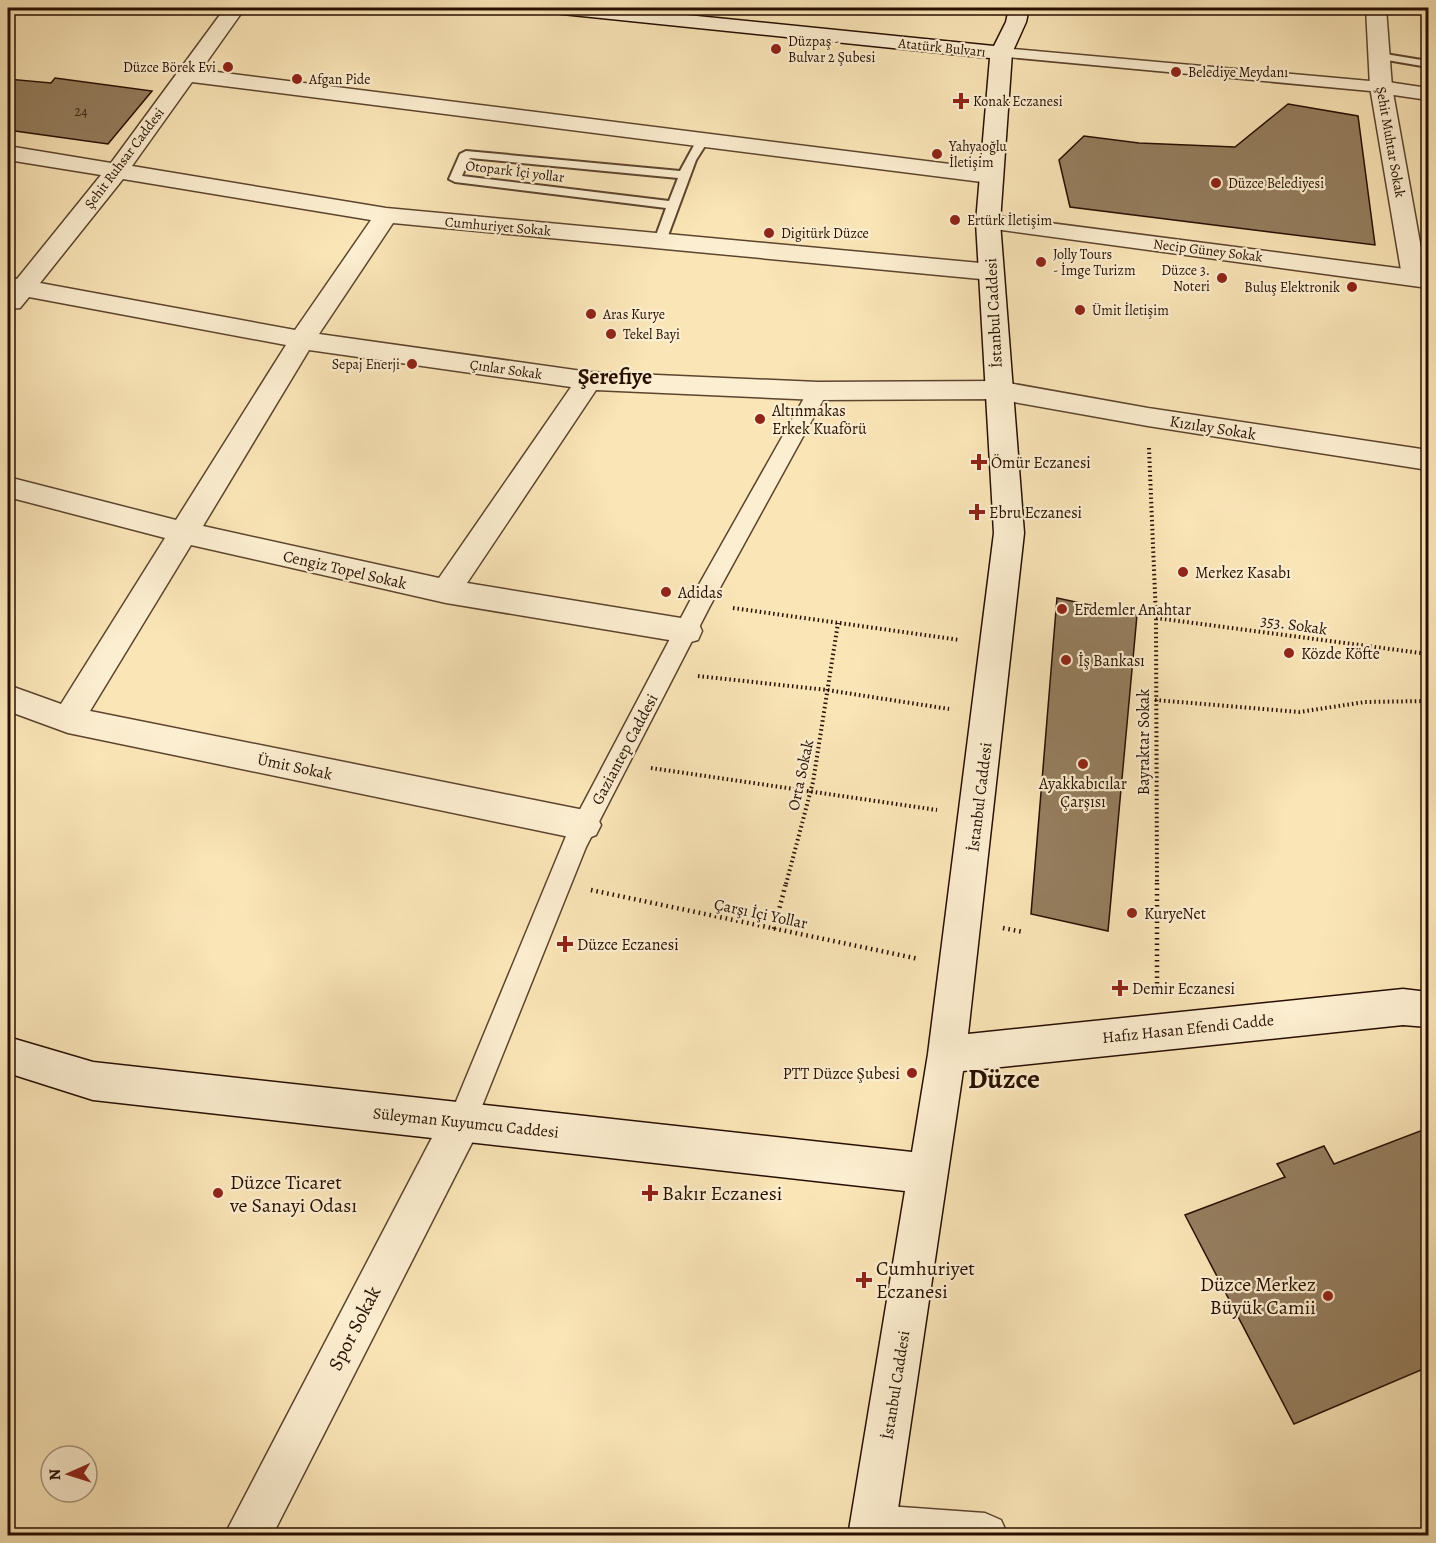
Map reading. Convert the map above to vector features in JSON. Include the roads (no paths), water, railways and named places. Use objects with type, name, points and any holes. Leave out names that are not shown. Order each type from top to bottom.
[{"type":"street","name":"Şehit Ruhsar Caddesi","points":[[12,293],[116,172],[235,8]]},
{"type":"street","name":"Atatürk Bulvarı","points":[[562,8],[1001,53]]},
{"type":"street","points":[[1019,8],[1017,22],[1001,53],[1381,87],[1428,94]]},
{"type":"street","name":"Şehit Muhtar Sokak","points":[[1376,8],[1381,87],[1421,278]]},
{"type":"street","name":"İstanbul Caddesi","points":[[872,1532],[947,1054],[1009,533],[988,222],[1001,53]]},
{"type":"street","points":[[187,75],[705,138],[990,176]]},
{"type":"street","name":"Cumhuriyet Sokak","points":[[8,153],[386,215],[991,272]]},
{"type":"street","points":[[68,720],[302,340],[386,215]]},
{"type":"street","name":"Necip Güney Sokak","points":[[988,222],[1421,278]]},
{"type":"street","name":"Çınlar Sokak","points":[[12,293],[302,340],[588,381],[818,391],[998,390]]},
{"type":"street","points":[[446,591],[588,381]]},
{"type":"street","name":"Kızılay Sokak","points":[[998,390],[1148,417],[1428,460]]},
{"type":"street","name":"Gaziantep Caddesi","points":[[462,1121],[584,825],[700,603],[818,391]]},
{"type":"street","name":"Cengiz Topel Sokak","points":[[8,488],[182,532],[446,591],[687,631]]},
{"type":"street","name":"Ümit Sokak","points":[[8,698],[68,720],[584,825]]},
{"type":"street","name":"Hafız Hasan Efendi Cadde","points":[[947,1054],[1403,1007],[1428,1009]]},
{"type":"street","name":"Süleyman Kuyumcu Caddesi","points":[[8,1055],[93,1081],[928,1174]]},
{"type":"street","name":"Spor Sokak","points":[[248,1536],[462,1121]]},
{"type":"street","points":[[872,1532],[985,1536]]},
{"type":"lane","points":[[1379,56],[1428,64]]},
{"type":"lane","points":[[660,241],[690,160],[705,138]]},
{"type":"lane","name":"Otopark İçi yollar","points":[[672,205],[455,179],[466,154],[684,176]]},
{"type":"place","name":"Düzpaş - Bulvar 2 Şubesi","points":[[776,49]]},
{"type":"place","name":"Düzce Börek Evi","points":[[228,67]]},
{"type":"place","name":"Belediye Meydanı","points":[[1176,72]]},
{"type":"place","name":"Afgan Pide","points":[[297,79]]},
{"type":"place","name":"Konak Eczanesi","points":[[961,101]]},
{"type":"place","name":"Yahyaoğlu İletişim","points":[[937,154]]},
{"type":"place","name":"Düzce Belediyesi","points":[[1216,183]]},
{"type":"place","name":"Ertürk İletişim","points":[[955,220]]},
{"type":"place","name":"Digitürk Düzce","points":[[769,233]]},
{"type":"place","name":"Jolly Tours - İmge Turizm","points":[[1041,262]]},
{"type":"place","name":"Düzce 3. Noteri","points":[[1222,278]]},
{"type":"place","name":"Buluş Elektronik","points":[[1352,287]]},
{"type":"place","name":"Ümit İletişim","points":[[1080,310]]},
{"type":"place","name":"Aras Kurye","points":[[591,314]]},
{"type":"place","name":"Tekel Bayi","points":[[611,334]]},
{"type":"place","name":"Sepaj Enerji","points":[[412,364]]},
{"type":"place","name":"Altınmakas Erkek Kuaförü","points":[[760,419]]},
{"type":"place","name":"Ömür Eczanesi","points":[[979,462]]},
{"type":"place","name":"Ebru Eczanesi","points":[[977,512]]},
{"type":"place","name":"Merkez Kasabı","points":[[1183,572]]},
{"type":"place","name":"Adidas","points":[[666,592]]},
{"type":"place","name":"Erdemler Anahtar","points":[[1062,609]]},
{"type":"place","name":"Közde Köfte","points":[[1289,653]]},
{"type":"place","name":"İş Bankası","points":[[1066,660]]},
{"type":"place","name":"Ayakkabıcılar Çarşısı","points":[[1083,764]]},
{"type":"place","name":"KuryeNet","points":[[1132,913]]},
{"type":"place","name":"Düzce Eczanesi","points":[[565,944]]},
{"type":"place","name":"Demir Eczanesi","points":[[1120,988]]},
{"type":"place","name":"PTT Düzce Şubesi","points":[[912,1073]]},
{"type":"place","name":"Düzce Ticaret ve Sanayi Odası","points":[[218,1193]]},
{"type":"place","name":"Bakır Eczanesi","points":[[650,1193]]},
{"type":"place","name":"Cumhuriyet Eczanesi","points":[[864,1280]]},
{"type":"place","name":"Düzce Merkez Büyük Camii","points":[[1328,1296]]},
{"type":"district","name":"Şerefiye","points":[[615,376]]},
{"type":"district","name":"Düzce","points":[[1004,1078]]}]
